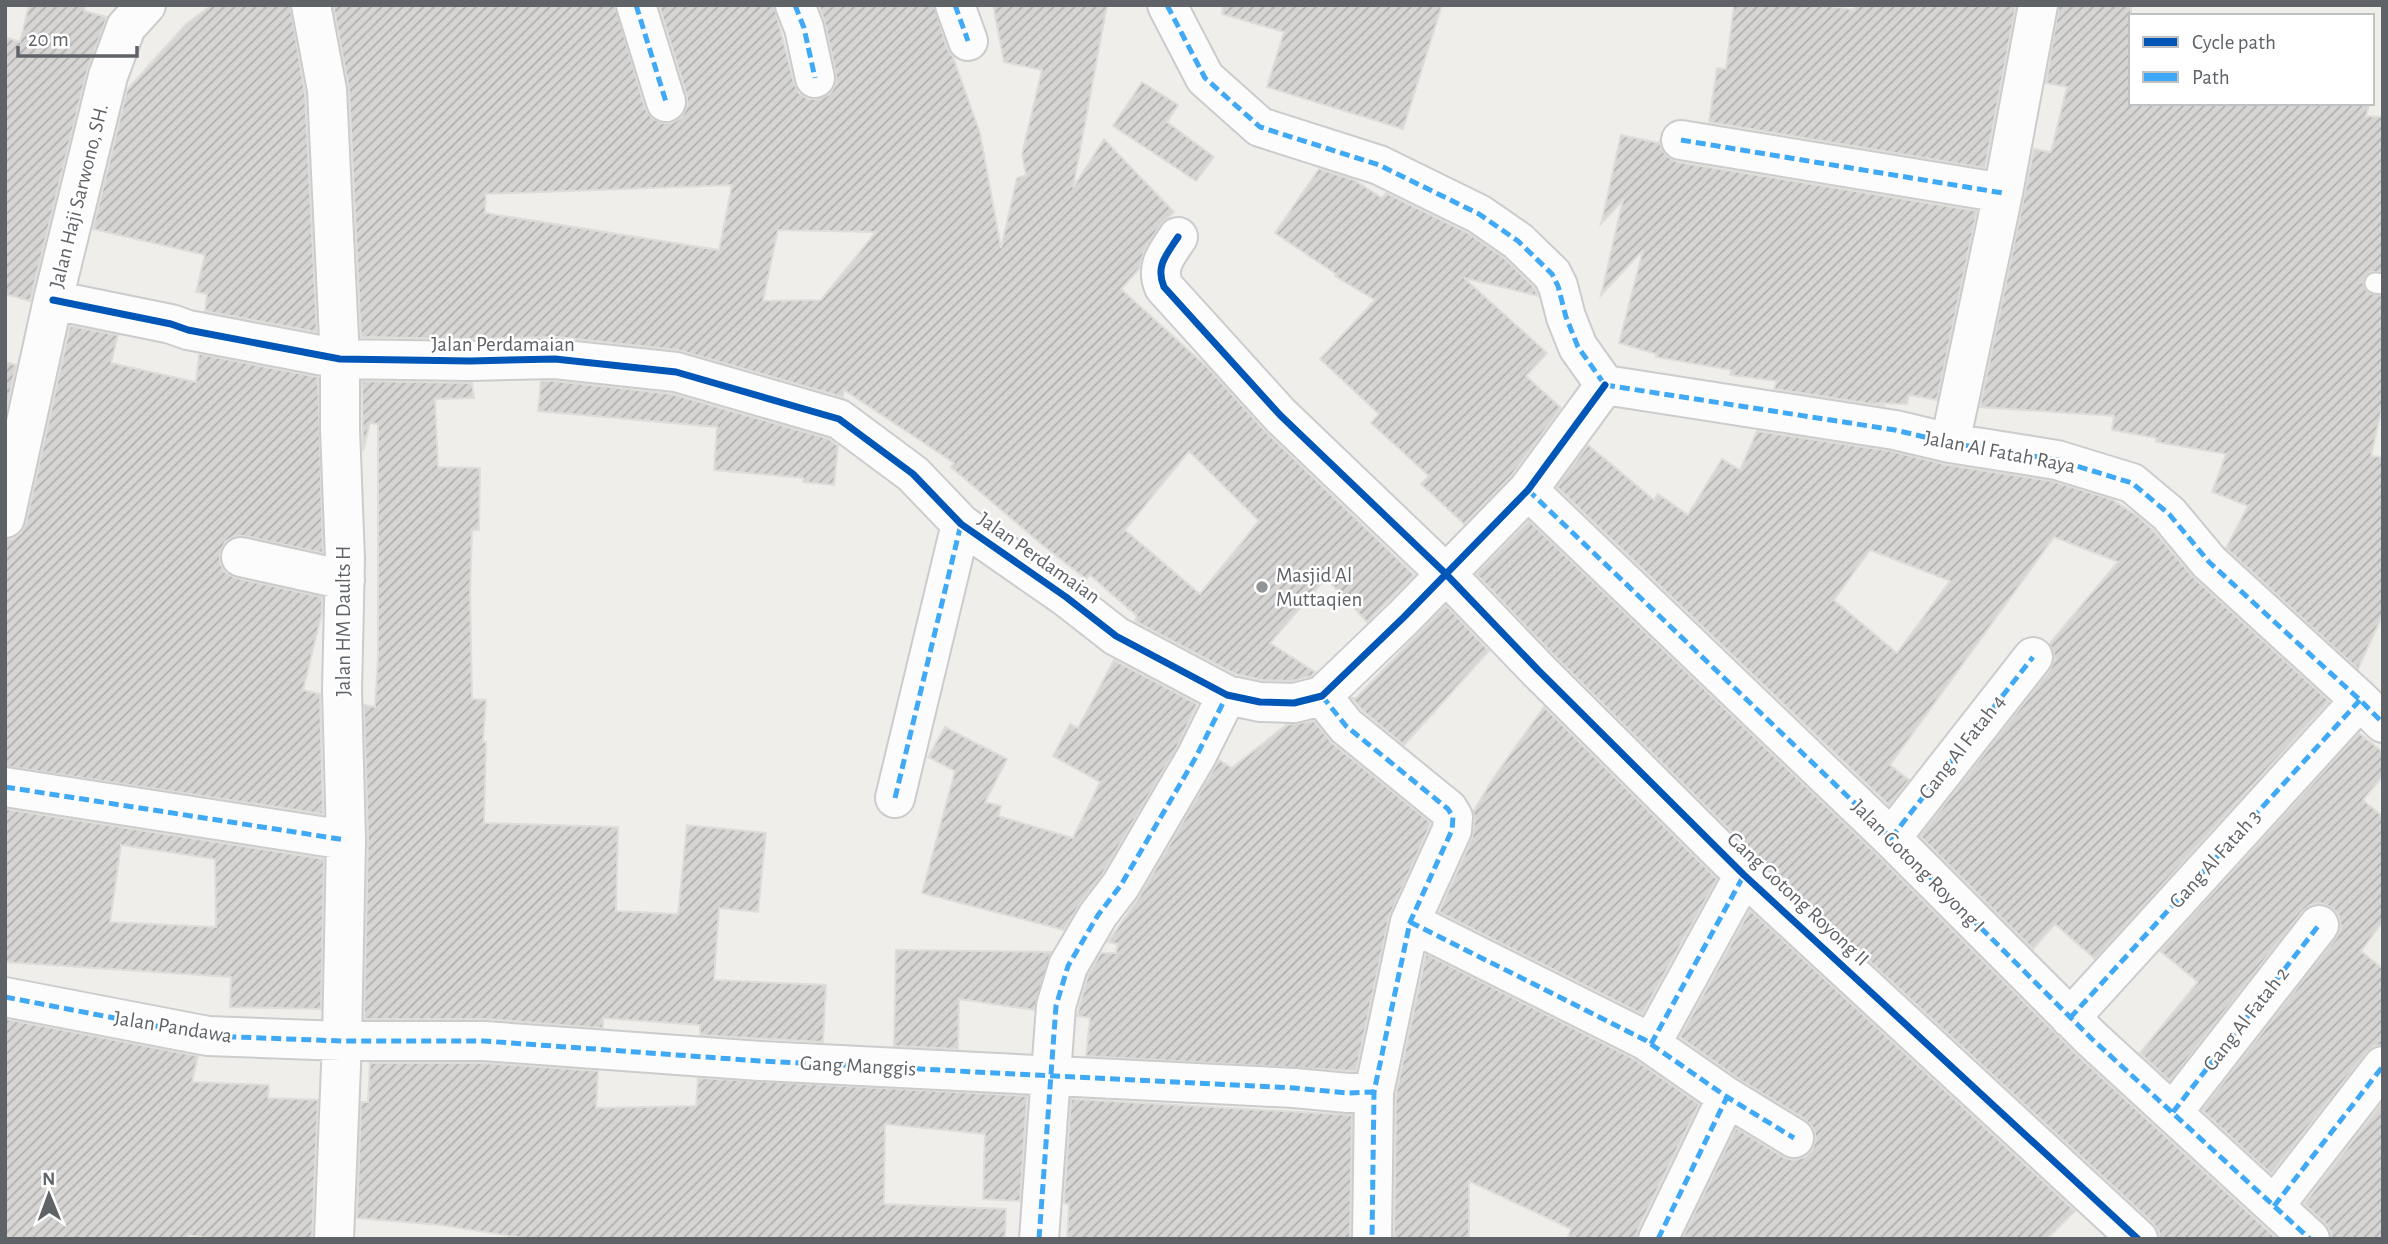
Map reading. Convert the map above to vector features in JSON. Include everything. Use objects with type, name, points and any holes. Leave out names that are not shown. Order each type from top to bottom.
[{"type":"street","name":"Jalan Haji Sarwono, SH.","points":[[5,518],[53,300],[108,76],[127,27],[146,5]]},
{"type":"street","name":"Jalan HM Daults H","points":[[311,5],[327,90],[340,359],[345,580],[342,690],[346,840],[334,1239]]},
{"type":"street","points":[[636,5],[666,102]]},
{"type":"street","points":[[795,5],[804,29],[815,78]]},
{"type":"street","points":[[955,5],[968,41]]},
{"type":"street","points":[[1167,5],[1205,78],[1259,127],[1379,164],[1479,214],[1527,249],[1552,274],[1578,347],[1605,385],[1528,490],[1322,696],[1346,726],[1448,809],[1453,817],[1452,830],[1410,922],[1374,1092],[1372,1239]]},
{"type":"street","points":[[1950,443],[2003,193],[2038,5]]},
{"type":"street","points":[[1681,140],[2003,193]]},
{"type":"street","name":"Gang Gotong Royong II","points":[[1178,237],[1162,260],[1160,278],[1164,287],[1280,415],[1445,573],[1538,670],[1744,875],[2138,1239]]},
{"type":"street","name":"Jalan Perdamaian","points":[[53,300],[171,324],[188,330],[340,359],[470,362],[555,359],[676,372],[839,419],[913,474],[961,524],[1066,597],[1116,636],[1227,695],[1260,702],[1294,703],[1322,696]]},
{"type":"street","name":"Jalan Al Fatah Raya","points":[[1605,385],[1895,430],[1950,443],[2057,460],[2132,483],[2169,514],[2208,562],[2372,712]]},
{"type":"street","name":"Jalan Gotong Royong I","points":[[1528,490],[1891,838],[2070,1018],[2311,1239]]},
{"type":"street","points":[[895,798],[961,524]]},
{"type":"street","points":[[241,557],[345,580]]},
{"type":"street","name":"Gang Al Fatah 4","points":[[1891,838],[2033,657]]},
{"type":"street","points":[[1039,1239],[1056,1006],[1068,966],[1098,915],[1121,885],[1190,768],[1227,695]]},
{"type":"street","name":"Gang Al Fatah 3","points":[[2070,1018],[2372,712]]},
{"type":"street","points":[[5,787],[346,840]]},
{"type":"street","points":[[1651,1044],[1744,875]]},
{"type":"street","points":[[1410,922],[1651,1044],[1727,1097],[1794,1138]]},
{"type":"street","name":"Gang Al Fatah 2","points":[[2172,1112],[2319,925]]},
{"type":"street","name":"Jalan Pandawa","points":[[5,997],[208,1036],[342,1041]]},
{"type":"street","name":"Gang Manggis","points":[[342,1041],[484,1041],[760,1061],[1348,1093],[1374,1092]]},
{"type":"street","points":[[2274,1206],[2383,1066]]},
{"type":"street","points":[[1658,1239],[1727,1097]]},
{"type":"building","points":[[29,5],[85,5],[84,11],[107,17],[87,71],[30,301],[5,294],[5,37],[20,42]]},
{"type":"building","points":[[212,5],[290,5],[305,93],[317,332],[205,311],[207,294],[196,292],[205,255],[93,229],[127,90],[185,25]]},
{"type":"building","points":[[333,5],[615,5],[645,108],[652,118],[662,123],[672,123],[682,117],[687,106],[687,96],[659,5],[774,5],[794,83],[799,93],[808,99],[819,99],[830,94],[836,84],[836,74],[819,5],[934,5],[947,48],[953,57],[980,133],[1001,248],[1017,178],[1026,175],[1022,154],[1042,70],[1004,62],[993,5],[1107,5],[1073,188],[1104,139],[1174,212],[1160,225],[1144,251],[1139,269],[1121,289],[1208,368],[1265,431],[1414,575],[1367,622],[1326,578],[1270,643],[1315,672],[1311,676],[1292,681],[1263,680],[1235,674],[1135,621],[1137,616],[1090,575],[1086,579],[1040,543],[951,467],[954,463],[844,390],[843,397],[678,350],[557,337],[361,337],[349,89]],"holes":[[[732,185],[719,250],[485,213],[486,194]],[[778,230],[876,232],[821,300],[763,301]],[[1189,451],[1259,521],[1200,594],[1125,530]]]},
{"type":"building","points":[[1223,5],[1442,5],[1403,129],[1267,87],[1284,32],[1222,14]]},
{"type":"building","points":[[1734,5],[1826,5],[1854,10],[1855,5],[2016,5],[1985,168],[1709,122],[1717,68],[1726,69]]},
{"type":"building","points":[[2059,5],[2131,5],[2129,105],[2369,105],[2366,116],[2383,117],[2383,272],[2370,272],[2363,282],[2368,293],[2383,296],[2383,403],[2371,456],[2383,457],[2383,614],[2358,669],[2226,548],[2248,506],[2212,492],[2226,454],[2156,442],[2156,438],[2112,430],[2114,416],[1980,407],[2034,149],[2051,152],[2067,87],[2046,83]]},
{"type":"building","points":[[1142,82],[1178,105],[1167,122],[1214,157],[1196,181],[1113,126]]},
{"type":"building","points":[[1621,135],[1659,143],[1660,140],[1661,148],[1667,156],[1677,162],[1977,211],[1937,400],[1909,395],[1907,404],[1875,403],[1885,406],[1774,389],[1777,381],[1730,375],[1731,370],[1656,357],[1656,354],[1619,343],[1643,250],[1601,295],[1623,200],[1601,224]]},
{"type":"building","points":[[1319,169],[1354,180],[1382,198],[1386,193],[1468,233],[1504,258],[1534,287],[1538,296],[1464,278],[1547,353],[1526,376],[1561,408],[1511,476],[1464,524],[1421,484],[1429,476],[1371,423],[1379,414],[1320,359],[1375,300],[1335,276],[1336,274],[1275,233]]},
{"type":"building","points":[[70,326],[118,335],[111,363],[196,382],[199,354],[318,377],[323,553],[234,536],[225,542],[220,553],[220,564],[226,573],[236,578],[322,597],[322,613],[303,690],[320,694],[323,814],[5,766],[5,539],[12,539],[21,533],[26,523]]},
{"type":"building","points":[[5,362],[16,365],[5,415]]},
{"type":"building","points":[[362,381],[472,383],[474,398],[435,399],[438,467],[480,468],[479,530],[472,530],[470,592],[472,699],[486,700],[483,742],[486,742],[484,823],[618,827],[616,911],[678,914],[687,825],[766,833],[758,912],[719,908],[714,980],[826,985],[823,1042],[700,1035],[700,1025],[603,1018],[603,1028],[486,1019],[364,1019],[368,839],[364,705],[375,707],[378,657],[378,424],[370,423],[363,451]]},
{"type":"building","points":[[541,381],[672,394],[829,439],[838,446],[834,485],[803,482],[803,478],[714,470],[717,427],[538,411]]},
{"type":"building","points":[[1757,431],[1891,451],[1947,465],[2052,481],[2111,499],[2153,530],[2194,578],[2329,701],[2095,959],[2055,924],[2033,949],[1920,836],[2050,670],[2055,659],[2049,644],[2118,562],[2054,537],[1890,765],[1909,780],[1889,805],[1557,487],[1588,445],[1654,500],[1658,494],[1688,515],[1722,459],[1740,470]],"holes":[[[1870,550],[1950,581],[1897,653],[1834,600]]]},
{"type":"building","points":[[1529,521],[1876,854],[2077,1055],[2277,1239],[2159,1239],[2159,1232],[2153,1223],[1759,859],[1476,574]]},
{"type":"building","points":[[1446,605],[1489,651],[1404,745],[1362,710],[1352,698],[1356,698]]},
{"type":"building","points":[[1114,660],[1197,704],[1177,747],[1103,873],[1064,930],[922,893],[955,771],[928,757],[945,727],[1007,759],[985,802],[1001,806],[998,816],[1073,838],[1100,782],[1053,756],[1070,724],[1078,728]]},
{"type":"building","points":[[1544,707],[1717,879],[1642,1014],[1439,912],[1472,839],[1475,819],[1473,812],[1494,777]]},
{"type":"building","points":[[1314,721],[1332,743],[1431,823],[1389,917],[1356,1071],[1086,1056],[1090,1018],[1077,1016],[1088,975],[1101,953],[1116,953],[1118,944],[1108,942],[1140,896],[1219,760],[1232,768],[1286,725]]},
{"type":"building","points":[[2359,733],[2383,752],[2383,776],[2363,800],[2383,817],[2383,921],[2361,951],[2383,969],[2383,1045],[2374,1046],[2366,1053],[2271,1174],[2202,1110],[2336,938],[2341,927],[2339,916],[2333,908],[2321,903],[2310,905],[2302,912],[2170,1081],[2140,1053],[2198,982],[2160,951]]},
{"type":"building","points":[[5,809],[324,859],[321,1009],[230,1007],[231,977],[5,962]],"holes":[[[121,845],[215,859],[216,927],[110,922]]]},
{"type":"building","points":[[1750,910],[2075,1211],[2047,1239],[1682,1239],[1736,1128],[1783,1157],[1793,1160],[1805,1157],[1812,1150],[1816,1139],[1813,1128],[1805,1119],[1739,1079],[1680,1037]]},
{"type":"building","points":[[896,950],[1051,952],[1034,1010],[959,999],[958,1049],[894,1046]]},
{"type":"building","points":[[1426,954],[1634,1059],[1699,1104],[1638,1229],[1636,1239],[1567,1239],[1571,1229],[1469,1181],[1469,1239],[1394,1239],[1396,1094]]},
{"type":"building","points":[[5,1019],[198,1056],[192,1082],[269,1085],[268,1098],[318,1100],[312,1239],[215,1239],[188,1235],[187,1239],[5,1239]]},
{"type":"building","points":[[370,1063],[483,1063],[598,1071],[596,1108],[696,1106],[698,1078],[1027,1096],[1020,1201],[983,1199],[985,1134],[885,1124],[884,1204],[1006,1209],[1005,1239],[529,1239],[441,1225],[357,1218],[361,1102],[368,1102]]},
{"type":"building","points":[[1071,1099],[1352,1115],[1350,1239],[1067,1239],[1069,1204],[1064,1203]]},
{"type":"building","points":[[2383,1102],[2383,1239],[2331,1239],[2331,1232],[2325,1223],[2304,1204]]},
{"type":"marked path","points":[[636,5],[666,102]]},
{"type":"marked path","points":[[795,5],[804,28],[815,78]]},
{"type":"marked path","points":[[955,5],[968,41]]},
{"type":"marked path","points":[[1167,5],[1205,78],[1260,127],[1379,165],[1479,214],[1518,241],[1552,274],[1578,347],[1605,385]]},
{"type":"marked path","points":[[1681,140],[2003,193]]},
{"type":"marked path","points":[[1605,385],[1895,430],[1950,443],[2057,460],[2132,483],[2169,514],[2209,562],[2383,723]]},
{"type":"marked path","points":[[1528,490],[1891,838],[2092,1039],[2310,1239]]},
{"type":"marked path","points":[[895,798],[961,524]]},
{"type":"marked path","points":[[1891,838],[2033,657]]},
{"type":"marked path","points":[[1039,1239],[1056,1006],[1068,966],[1098,915],[1121,885],[1196,757],[1227,695]]},
{"type":"marked path","points":[[1322,696],[1346,726],[1448,809],[1453,817],[1452,830],[1410,922],[1374,1092],[1372,1239]]},
{"type":"marked path","points":[[2070,1018],[2360,700]]},
{"type":"marked path","points":[[5,787],[346,840]]},
{"type":"marked path","points":[[1651,1044],[1744,875]]},
{"type":"marked path","points":[[1410,922],[1645,1040],[1727,1097],[1794,1138]]},
{"type":"marked path","points":[[2173,1112],[2319,925]]},
{"type":"marked path","points":[[5,997],[208,1036],[342,1041],[484,1041],[760,1061],[1348,1093],[1374,1092]]},
{"type":"marked path","points":[[2274,1206],[2383,1066]]},
{"type":"marked path","points":[[1658,1239],[1727,1097]]},
{"type":"cycle path","points":[[1178,237],[1162,266],[1164,287],[1280,415],[1445,573],[1538,670],[1744,875],[2138,1239]]},
{"type":"cycle path","points":[[53,300],[171,324],[188,330],[340,359],[555,359],[676,372],[839,419],[913,474],[961,524],[1066,597],[1116,636],[1227,695],[1260,702],[1294,703],[1322,696],[1404,617],[1528,490],[1605,385]]},
{"type":"place","name":"Masjid Al Muttaqien","points":[[1262,587]]}]
